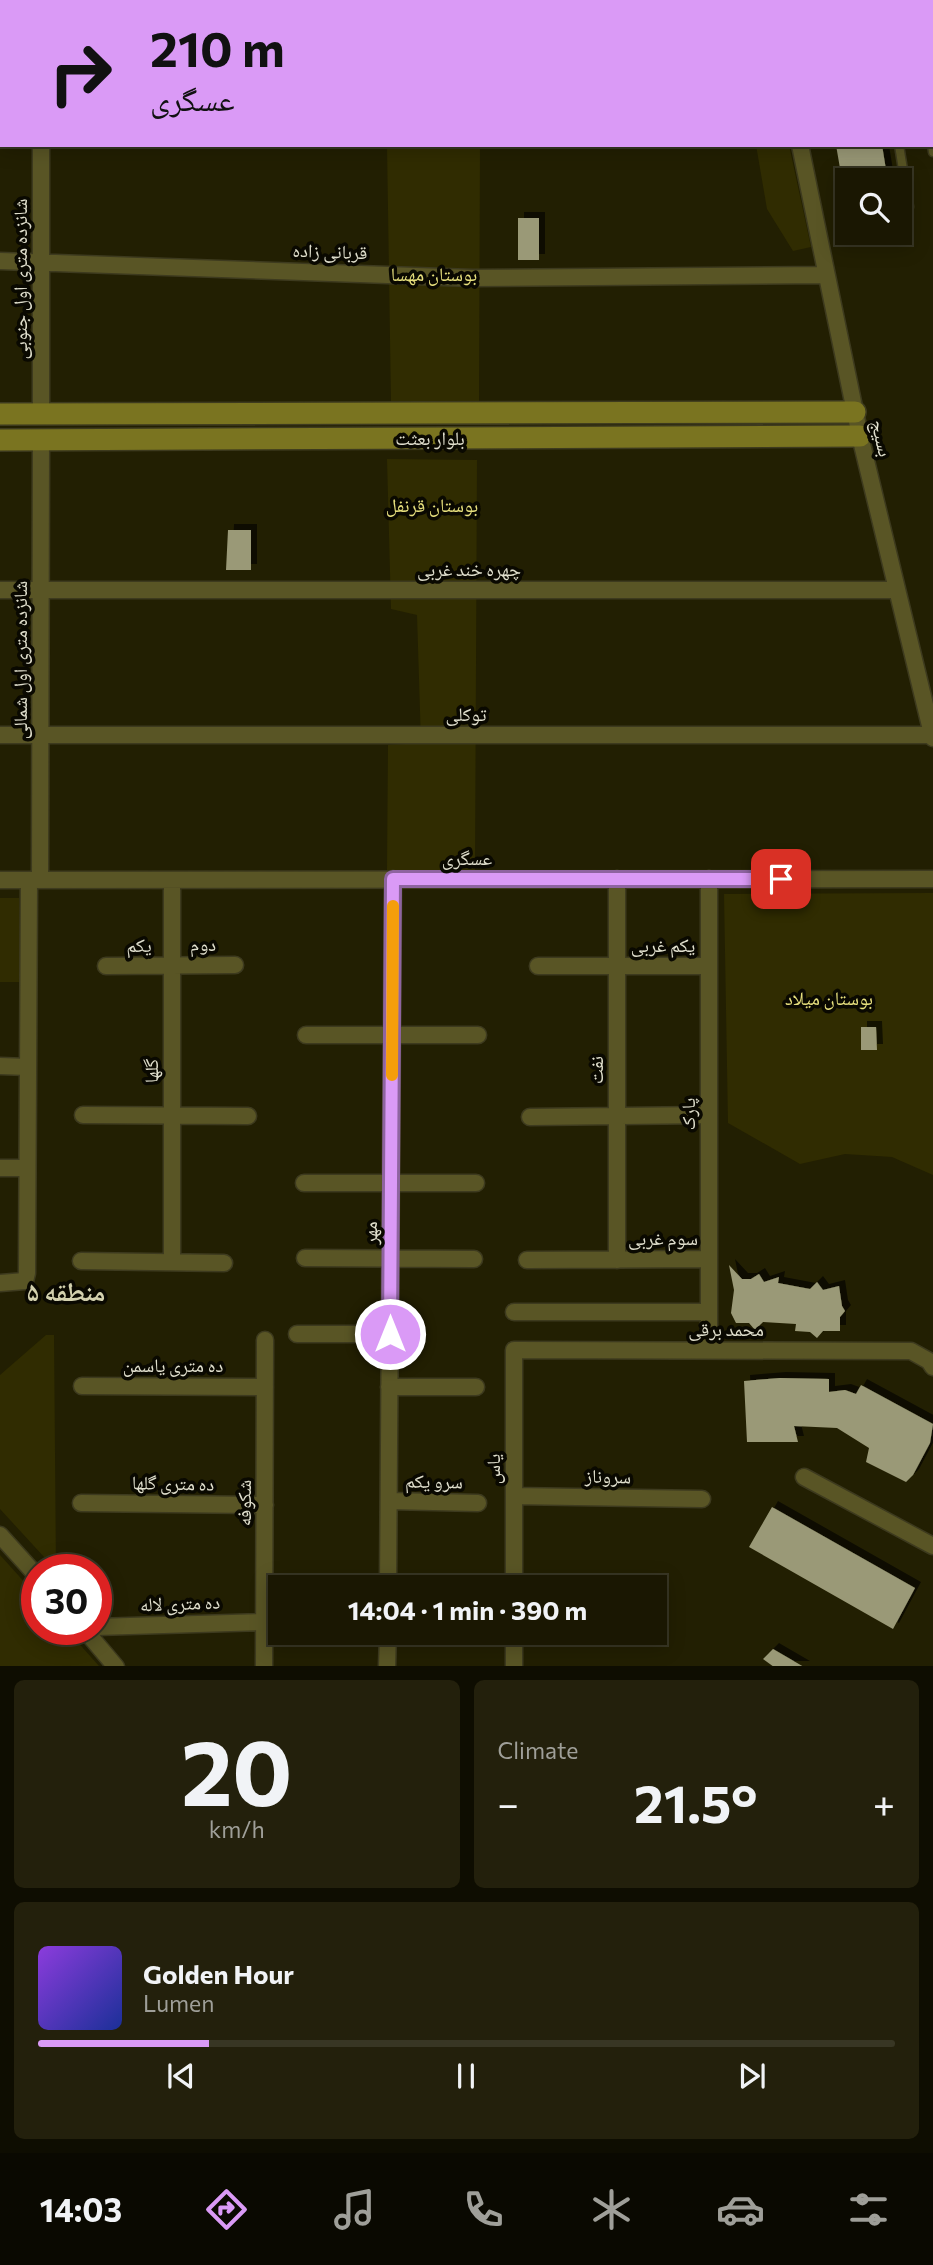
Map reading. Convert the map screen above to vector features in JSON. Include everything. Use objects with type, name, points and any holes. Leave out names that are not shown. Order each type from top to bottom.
[{"type":"street","name":"شانزده متری اول جنوبی","points":[[41,147],[41,414]]},
{"type":"street","name":"بسیج","points":[[800,147],[860,436],[933,736]]},
{"type":"street","name":"قربانی زاده","points":[[0,261],[472,278],[826,275]]},
{"type":"street","name":"بلوار بعثت","points":[[0,414],[855,412]]},
{"type":"street","points":[[41,414],[41,440]]},
{"type":"street","name":"بلوار بعثت","points":[[0,440],[860,436]]},
{"type":"street","name":"شانزده متری اول شمالی","points":[[0,1283],[24,1281],[27,1273],[28,1067],[40,735],[41,440]]},
{"type":"street","name":"چهره خند غربی","points":[[0,590],[897,590]]},
{"type":"street","name":"توکلی","points":[[0,735],[933,736]]},
{"type":"street","name":"مهر","points":[[388,1575],[393,879]]},
{"type":"street","name":"نفت","points":[[617,879],[617,1260]]},
{"type":"street","name":"پارک","points":[[709,879],[709,1350]]},
{"type":"street","name":"عسگری","points":[[0,880],[933,879]]},
{"type":"street","name":"گلها","points":[[172,880],[172,1262]]},
{"type":"street","name":"دوم","points":[[172,966],[235,965]]},
{"type":"street","name":"یکم","points":[[106,966],[172,966]]},
{"type":"street","name":"یکم غربی","points":[[538,966],[709,966]]},
{"type":"street","points":[[306,1035],[478,1035]]},
{"type":"street","points":[[0,1066],[28,1067]]},
{"type":"street","points":[[83,1115],[248,1116]]},
{"type":"street","points":[[530,1117],[709,1115]]},
{"type":"street","points":[[0,1168],[27,1168]]},
{"type":"street","points":[[304,1183],[476,1183]]},
{"type":"street","points":[[305,1258],[474,1259]]},
{"type":"street","name":"سوم غربی","points":[[527,1260],[709,1259]]},
{"type":"street","points":[[81,1261],[224,1263]]},
{"type":"street","name":"محمد برقی","points":[[514,1312],[709,1312]]},
{"type":"street","points":[[297,1334],[390,1334]]},
{"type":"street","name":"شکوفه","points":[[264,1666],[265,1340]]},
{"type":"street","name":"محمد برقی","points":[[514,1350],[911,1351],[933,1367]]},
{"type":"street","name":"یاس","points":[[514,1350],[514,1575]]},
{"type":"street","name":"ده متری یاسمن","points":[[82,1385],[265,1387]]},
{"type":"street","points":[[389,1387],[476,1387]]},
{"type":"street","points":[[804,1478],[933,1546]]},
{"type":"street","name":"سروناز","points":[[514,1496],[702,1499]]},
{"type":"street","name":"سرو یکم","points":[[388,1501],[478,1503]]},
{"type":"street","name":"ده متری گلها","points":[[81,1503],[265,1504]]},
{"type":"street","points":[[0,1535],[21,1558]]},
{"type":"street","name":"ده متری لاله","points":[[112,1627],[264,1622]]},
{"type":"street","points":[[97,1645],[115,1666]]},
{"type":"street","points":[[387,1666],[388,1645]]},
{"type":"street","points":[[514,1645],[514,1666]]},
{"type":"lane","points":[[899,147],[903,168]]},
{"type":"green space","name":"بوستان مهسا","points":[[387,147],[480,147],[479,402],[391,402]]},
{"type":"green space","points":[[756,147],[789,147],[811,247],[793,251],[767,209]]},
{"type":"green space","name":"بوستان قرنفل","points":[[387,459],[477,460],[475,870],[387,870],[388,745],[421,743],[417,615],[391,609]]},
{"type":"green space","name":"بوستان میلاد","points":[[933,893],[933,1175],[892,1157],[845,1154],[800,1164],[728,1123],[724,894]]},
{"type":"green space","points":[[0,898],[19,898],[20,982],[0,982]]},
{"type":"green space","points":[[46,1335],[54,1335],[56,1554],[41,1554],[0,1509],[0,1375]]},
{"type":"green space","points":[[0,1555],[21,1578],[21,1645],[80,1645],[99,1666],[0,1666]]},
{"type":"building","points":[[836,147],[882,147],[886,168],[840,168]]},
{"type":"building","points":[[518,218],[539,218],[539,260],[518,260]]},
{"type":"building","points":[[228,530],[251,530],[251,570],[226,570]]},
{"type":"building","points":[[861,1027],[876,1027],[877,1050],[861,1050]]},
{"type":"building","points":[[729,1265],[742,1279],[751,1279],[759,1274],[764,1282],[779,1277],[778,1283],[810,1289],[817,1282],[823,1290],[839,1286],[845,1311],[840,1317],[840,1331],[823,1331],[817,1338],[810,1332],[795,1331],[796,1324],[763,1322],[755,1330],[749,1323],[736,1323],[731,1313],[734,1290]]},
{"type":"building","points":[[780,1378],[829,1379],[829,1392],[845,1390],[856,1394],[861,1385],[933,1424],[930,1443],[913,1475],[906,1482],[866,1462],[869,1448],[837,1428],[794,1426],[798,1442],[747,1442],[744,1381]]},
{"type":"building","points":[[772,1507],[915,1588],[893,1629],[749,1547]]},
{"type":"building","points":[[773,1649],[802,1666],[773,1666],[763,1659]]},
{"type":"slow traffic","points":[[392,1075],[393,906]]},
{"type":"district","name":"منطقه ۵","points":[[66,1292]]},
{"type":"route","points":[[390,1334],[393,879],[781,879]]}]
